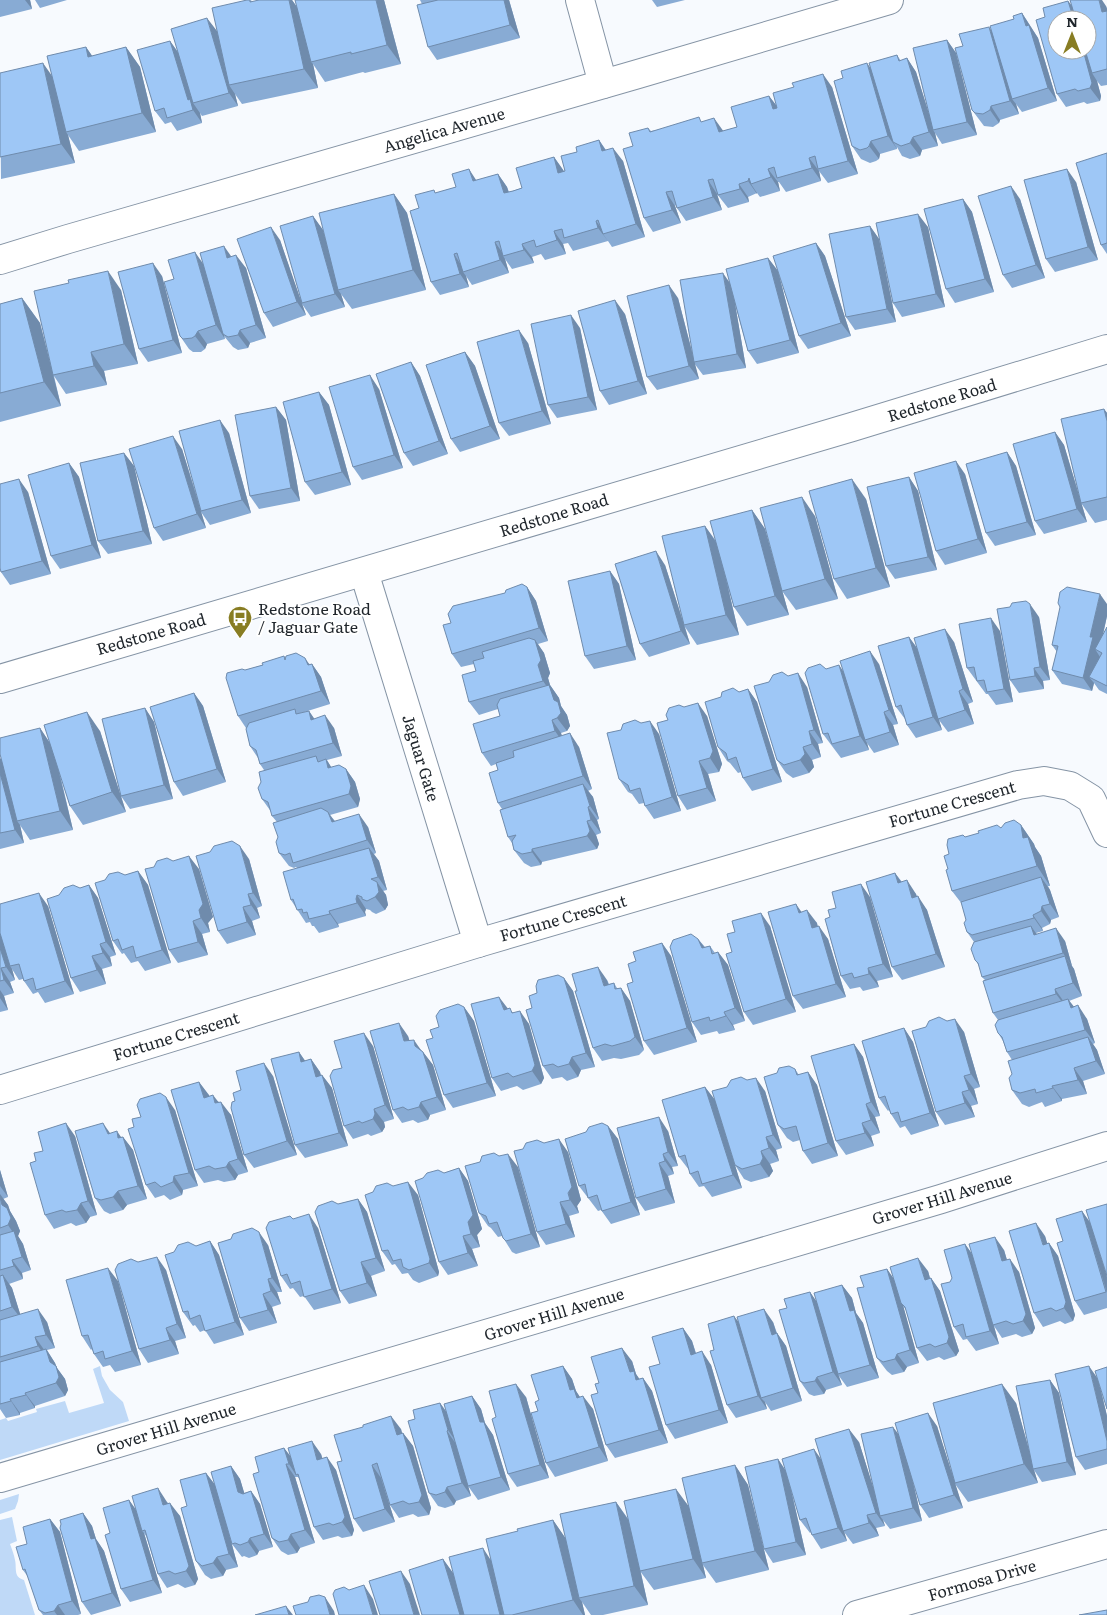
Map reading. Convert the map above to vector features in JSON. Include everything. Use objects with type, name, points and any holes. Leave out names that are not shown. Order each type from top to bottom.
[{"type":"street","points":[[580,0],[603,84]]},
{"type":"street","name":"Angelica Avenue","points":[[0,260],[889,0]]},
{"type":"street","name":"Redstone Road","points":[[0,680],[852,427],[1107,349]]},
{"type":"street","name":"Jaguar Gate","points":[[364,572],[478,943]]},
{"type":"street","name":"Fortune Crescent","points":[[0,1090],[478,943],[1018,785],[1044,781],[1070,786],[1091,800],[1107,833]]},
{"type":"street","name":"Grover Hill Avenue","points":[[0,1478],[931,1202],[1107,1146]]},
{"type":"street","name":"Formosa Drive","points":[[857,1615],[1107,1544]]},
{"type":"shaded area","points":[[100,1366],[102,1376],[110,1390],[123,1402],[129,1421],[0,1460],[0,1420],[6,1418],[8,1421],[37,1412],[36,1409],[65,1401],[69,1413],[104,1403],[93,1369]]},
{"type":"shaded area","points":[[19,1494],[15,1509],[0,1514],[0,1500]]},
{"type":"shaded area","points":[[12,1517],[17,1541],[10,1544],[15,1558],[16,1572],[18,1577],[24,1580],[35,1615],[0,1615],[0,1520]]},
{"type":"building","points":[[250,0],[250,2],[259,0],[289,0],[304,69],[229,85],[212,8]]},
{"type":"building","points":[[295,0],[376,0],[387,45],[311,62]]},
{"type":"building","points":[[438,0],[504,0],[510,25],[428,47],[417,5]]},
{"type":"building","points":[[1070,0],[1099,0],[1102,12],[1107,11],[1107,69],[1092,73],[1088,60],[1097,60],[1097,10],[1073,10]]},
{"type":"building","points":[[1068,1],[1071,10],[1047,10],[1047,59],[1036,20],[1045,17],[1043,8]]},
{"type":"building","points":[[1022,13],[1026,26],[1029,25],[1048,88],[1012,99],[990,26],[1014,19],[1013,16]]},
{"type":"building","points":[[207,18],[229,93],[193,103],[171,29]]},
{"type":"building","points":[[989,27],[1010,101],[991,106],[990,110],[983,114],[975,113],[972,110],[955,48],[963,46],[959,34]]},
{"type":"building","points":[[947,40],[967,122],[933,130],[913,48]]},
{"type":"building","points":[[170,41],[188,100],[190,99],[193,110],[167,118],[164,108],[155,111],[137,50]]},
{"type":"building","points":[[86,47],[88,57],[126,47],[142,113],[66,132],[47,56]]},
{"type":"building","points":[[897,55],[899,61],[907,58],[929,132],[913,137],[910,143],[901,146],[893,142],[869,63]]},
{"type":"building","points":[[1047,60],[1086,60],[1092,83],[1090,88],[1078,91],[1075,89],[1057,94]]},
{"type":"building","points":[[43,63],[61,144],[0,157],[0,73]]},
{"type":"building","points":[[867,63],[888,136],[871,141],[867,148],[860,150],[852,146],[834,81],[843,78],[841,71]]},
{"type":"building","points":[[823,74],[848,161],[818,169],[815,156],[809,158],[812,168],[777,178],[774,167],[768,169],[771,177],[751,184],[749,178],[748,181],[739,184],[740,189],[718,195],[713,179],[708,180],[713,197],[677,208],[672,191],[666,192],[672,210],[644,218],[623,149],[633,146],[629,133],[648,128],[650,132],[699,117],[701,122],[714,118],[719,132],[737,127],[731,107],[769,96],[773,109],[777,108],[773,93],[794,87],[792,83]]},
{"type":"building","points":[[599,140],[602,151],[613,148],[636,224],[603,234],[598,220],[596,221],[598,228],[564,238],[562,229],[554,231],[557,240],[536,247],[534,240],[522,244],[524,250],[503,256],[499,241],[495,242],[500,260],[463,272],[457,253],[454,254],[460,274],[431,282],[410,211],[419,208],[415,195],[434,190],[435,193],[456,187],[452,174],[469,169],[473,181],[498,174],[504,193],[513,191],[522,188],[516,168],[554,157],[558,173],[565,171],[561,156],[577,152],[576,147]]},
{"type":"building","points":[[1107,153],[1107,243],[1101,245],[1076,163]]},
{"type":"building","points":[[1067,169],[1088,247],[1046,259],[1024,180]]},
{"type":"building","points":[[1011,186],[1036,265],[1003,275],[978,196]]},
{"type":"building","points":[[394,194],[413,270],[338,290],[319,213]]},
{"type":"building","points":[[963,199],[985,279],[946,289],[924,209]]},
{"type":"building","points":[[918,214],[936,294],[893,303],[876,223]]},
{"type":"building","points":[[313,216],[335,294],[302,303],[280,226]]},
{"type":"building","points":[[870,226],[887,309],[846,317],[829,234]]},
{"type":"building","points":[[271,227],[297,302],[264,313],[237,239]]},
{"type":"building","points":[[816,243],[841,323],[799,336],[773,256]]},
{"type":"building","points":[[224,246],[227,258],[236,255],[256,325],[240,330],[238,335],[228,337],[223,334],[200,253]]},
{"type":"building","points":[[195,252],[216,325],[198,331],[192,338],[183,339],[180,336],[164,282],[174,279],[168,260]]},
{"type":"building","points":[[768,258],[790,340],[748,351],[726,269]]},
{"type":"building","points":[[153,263],[173,340],[139,349],[118,272]]},
{"type":"building","points":[[108,271],[124,344],[91,352],[94,366],[53,375],[34,291],[69,283],[68,280]]},
{"type":"building","points":[[723,273],[737,354],[694,362],[680,280]]},
{"type":"building","points":[[669,285],[689,366],[647,377],[627,296]]},
{"type":"building","points":[[22,298],[44,382],[0,393],[0,304]]},
{"type":"building","points":[[615,300],[638,381],[600,391],[578,311]]},
{"type":"building","points":[[571,315],[588,397],[548,405],[531,324]]},
{"type":"building","points":[[519,330],[542,411],[499,423],[477,342]]},
{"type":"building","points":[[465,352],[490,426],[451,439],[426,365]]},
{"type":"building","points":[[411,362],[439,441],[404,453],[376,374]]},
{"type":"building","points":[[370,375],[394,455],[353,467],[329,387]]},
{"type":"building","points":[[319,392],[342,472],[305,482],[283,402]]},
{"type":"building","points":[[276,407],[291,488],[250,496],[235,415]]},
{"type":"building","points":[[1104,409],[1107,421],[1107,497],[1081,503],[1061,419]]},
{"type":"building","points":[[220,420],[242,500],[201,511],[179,431]]},
{"type":"building","points":[[1055,432],[1077,509],[1035,521],[1013,444]]},
{"type":"building","points":[[173,436],[197,514],[154,528],[129,449]]},
{"type":"building","points":[[1007,452],[1027,522],[986,533],[966,464]]},
{"type":"building","points":[[124,453],[143,531],[98,541],[80,463]]},
{"type":"building","points":[[956,461],[978,539],[936,551],[914,473]]},
{"type":"building","points":[[69,463],[92,545],[51,556],[28,475]]},
{"type":"building","points":[[909,477],[928,557],[886,566],[867,487]]},
{"type":"building","points":[[19,479],[42,561],[1,572],[0,484]]},
{"type":"building","points":[[852,479],[876,568],[834,579],[809,491]]},
{"type":"building","points":[[802,497],[825,579],[782,591],[760,508]]},
{"type":"building","points":[[752,510],[775,596],[734,607],[710,521]]},
{"type":"building","points":[[705,526],[726,615],[684,625],[662,536]]},
{"type":"building","points":[[656,551],[681,631],[640,644],[615,564]]},
{"type":"building","points":[[610,571],[627,646],[585,656],[568,581]]},
{"type":"building","points":[[522,584],[527,587],[539,628],[452,654],[443,625],[451,623],[448,614],[453,606],[505,593],[506,590]]},
{"type":"building","points":[[1067,587],[1100,594],[1090,637],[1093,637],[1083,678],[1052,670],[1058,646],[1052,645],[1060,607],[1058,603],[1060,592]]},
{"type":"building","points":[[1026,601],[1030,604],[1040,667],[1034,668],[1035,676],[1010,680],[997,609],[1010,607],[1012,603]]},
{"type":"building","points":[[991,618],[1004,689],[987,692],[984,680],[977,681],[974,667],[967,668],[959,624]]},
{"type":"building","points":[[1107,627],[1107,686],[1089,677],[1102,653],[1095,649]]},
{"type":"building","points":[[945,629],[963,689],[959,691],[965,710],[938,719],[914,638]]},
{"type":"building","points":[[909,637],[933,717],[907,725],[901,705],[896,707],[878,646]]},
{"type":"building","points":[[529,638],[535,640],[541,660],[538,665],[543,681],[469,702],[462,675],[476,671],[473,661],[484,658],[482,652]]},
{"type":"building","points":[[870,651],[889,710],[884,712],[890,732],[865,740],[840,661]]},
{"type":"building","points":[[296,653],[305,658],[308,665],[312,664],[321,691],[238,716],[226,678],[227,673],[263,665],[262,663],[284,656],[285,660],[286,656]]},
{"type":"building","points":[[820,664],[826,669],[839,665],[860,736],[832,744],[828,733],[823,734],[805,673],[808,668]]},
{"type":"building","points":[[782,672],[788,676],[798,673],[814,730],[809,731],[812,744],[803,747],[805,754],[800,760],[784,765],[777,760],[754,686],[769,682],[773,675]]},
{"type":"building","points":[[549,685],[554,700],[558,702],[561,713],[552,720],[555,731],[482,753],[473,724],[500,716],[497,705],[500,699]]},
{"type":"building","points":[[733,688],[739,692],[748,689],[773,769],[743,778],[736,757],[728,760],[726,753],[718,747],[705,702],[721,697],[722,692]]},
{"type":"building","points":[[194,693],[217,769],[174,782],[150,707]]},
{"type":"building","points":[[698,703],[713,751],[710,758],[699,761],[707,788],[678,796],[657,723],[668,720],[666,715],[669,708],[679,705],[684,707]]},
{"type":"building","points":[[145,708],[164,785],[121,796],[102,719]]},
{"type":"building","points":[[295,709],[296,714],[309,711],[311,720],[325,715],[333,743],[260,764],[256,750],[250,746],[246,729],[249,723]]},
{"type":"building","points":[[87,712],[112,792],[70,806],[44,725]]},
{"type":"building","points":[[635,720],[641,723],[650,721],[672,797],[645,806],[640,788],[630,791],[628,785],[619,779],[607,733],[621,730],[623,724]]},
{"type":"building","points":[[40,728],[60,811],[17,821],[0,754],[0,738]]},
{"type":"building","points":[[570,733],[583,776],[498,803],[489,773],[498,770],[496,763],[514,757],[513,751]]},
{"type":"building","points":[[316,756],[318,762],[326,759],[328,768],[339,765],[346,769],[351,786],[349,794],[272,816],[268,802],[262,799],[258,788],[261,782],[259,772]]},
{"type":"building","points":[[0,773],[15,830],[0,833]]},
{"type":"building","points":[[583,784],[590,806],[588,807],[591,820],[587,821],[590,831],[587,836],[532,849],[532,852],[522,854],[514,850],[512,841],[516,835],[508,837],[500,810]]},
{"type":"building","points":[[321,808],[328,812],[332,822],[359,814],[367,840],[293,863],[290,853],[285,855],[279,853],[276,842],[278,837],[273,823]]},
{"type":"building","points":[[1014,820],[1021,825],[1023,838],[1028,837],[1037,866],[952,891],[944,856],[949,854],[948,839],[979,833],[978,831],[997,825],[1001,828],[1005,823]]},
{"type":"building","points":[[232,841],[240,846],[253,893],[248,894],[251,905],[243,907],[247,922],[218,931],[196,856],[210,852],[214,846]]},
{"type":"building","points":[[369,848],[378,877],[371,879],[377,882],[379,892],[375,897],[367,901],[357,895],[357,903],[329,911],[330,914],[309,919],[307,912],[303,913],[302,909],[297,910],[293,899],[291,900],[283,872]]},
{"type":"building","points":[[189,856],[203,904],[199,910],[201,918],[193,921],[198,942],[169,950],[145,869],[154,867],[157,861],[167,858],[173,861]]},
{"type":"building","points":[[138,871],[162,950],[136,958],[133,946],[122,950],[118,939],[113,941],[95,883],[105,880],[109,874],[118,872],[125,875]]},
{"type":"building","points":[[895,873],[898,883],[907,880],[912,898],[918,896],[936,954],[892,967],[866,882]]},
{"type":"building","points":[[1041,877],[1050,904],[1042,906],[1041,911],[1033,915],[1034,918],[972,935],[967,932],[961,902]]},
{"type":"building","points":[[861,884],[883,964],[868,968],[869,974],[854,978],[852,973],[841,976],[825,919],[830,917],[828,910],[836,908],[832,892]]},
{"type":"building","points":[[73,885],[80,888],[89,885],[106,942],[100,944],[103,953],[92,956],[97,970],[71,978],[47,899],[59,895],[64,888]]},
{"type":"building","points":[[39,893],[65,981],[36,990],[33,978],[24,981],[19,964],[10,966],[0,933],[0,904]]},
{"type":"building","points":[[796,904],[799,913],[807,910],[812,928],[819,926],[836,984],[793,996],[768,912]]},
{"type":"building","points":[[761,913],[786,999],[744,1012],[726,954],[732,952],[727,934],[735,932],[732,921]]},
{"type":"building","points":[[1031,926],[1034,935],[1056,928],[1063,953],[982,977],[971,949],[974,942]]},
{"type":"building","points":[[691,934],[698,939],[702,948],[710,946],[712,954],[718,952],[735,1008],[724,1012],[726,1016],[710,1021],[709,1017],[692,1022],[670,947],[673,940]]},
{"type":"building","points":[[662,943],[687,1028],[644,1041],[627,984],[633,982],[628,964],[636,961],[633,952]]},
{"type":"building","points":[[0,948],[6,967],[1,968],[4,980],[0,981]]},
{"type":"building","points":[[1065,956],[1073,983],[1055,989],[1056,994],[993,1013],[983,981]]},
{"type":"building","points":[[598,967],[604,986],[614,983],[615,989],[621,988],[635,1037],[630,1041],[612,1046],[605,1044],[593,1048],[575,991],[577,991],[572,974]]},
{"type":"building","points":[[558,975],[564,978],[586,1053],[572,1057],[569,1064],[558,1067],[553,1064],[543,1066],[526,1010],[532,1008],[529,996],[537,993],[536,986],[538,980]]},
{"type":"building","points":[[499,997],[504,1010],[510,1008],[512,1013],[520,1011],[535,1065],[532,1071],[513,1077],[508,1073],[492,1078],[471,1004]]},
{"type":"building","points":[[1068,999],[1071,1008],[1078,1005],[1085,1030],[1007,1052],[1002,1037],[995,1025],[998,1020]]},
{"type":"building","points":[[458,1004],[464,1007],[487,1083],[444,1095],[426,1040],[433,1038],[430,1030],[439,1027],[436,1016],[440,1010]]},
{"type":"building","points":[[939,1017],[947,1021],[955,1019],[971,1074],[964,1076],[969,1090],[962,1092],[965,1103],[936,1112],[912,1031],[926,1027],[929,1021]]},
{"type":"building","points":[[399,1023],[404,1041],[414,1040],[415,1046],[423,1052],[437,1097],[421,1102],[419,1107],[408,1110],[403,1107],[393,1110],[370,1031]]},
{"type":"building","points":[[904,1028],[930,1113],[901,1122],[898,1112],[891,1114],[885,1096],[879,1098],[862,1041]]},
{"type":"building","points":[[364,1033],[385,1105],[374,1109],[373,1119],[344,1126],[330,1076],[333,1070],[342,1068],[334,1041]]},
{"type":"building","points":[[1088,1037],[1096,1061],[1074,1068],[1078,1080],[1052,1086],[1053,1088],[1036,1093],[1035,1089],[1020,1093],[1012,1090],[1009,1078],[1012,1074],[1008,1061]]},
{"type":"building","points":[[854,1044],[871,1102],[866,1104],[871,1120],[862,1123],[865,1133],[836,1141],[811,1056]]},
{"type":"building","points":[[299,1052],[301,1062],[311,1059],[316,1077],[322,1075],[339,1133],[295,1145],[271,1059]]},
{"type":"building","points":[[264,1063],[287,1141],[244,1155],[231,1108],[232,1102],[235,1101],[233,1093],[241,1090],[236,1071]]},
{"type":"building","points":[[789,1066],[795,1069],[797,1075],[808,1072],[828,1143],[803,1151],[796,1126],[784,1129],[778,1125],[764,1077],[777,1073],[779,1068]]},
{"type":"building","points":[[741,1077],[747,1080],[756,1078],[773,1135],[766,1137],[769,1148],[761,1151],[763,1158],[760,1164],[742,1169],[735,1165],[712,1091],[727,1087],[731,1080]]},
{"type":"building","points":[[199,1082],[204,1098],[213,1095],[215,1103],[221,1102],[238,1159],[229,1162],[226,1167],[215,1169],[209,1166],[195,1170],[171,1090]]},
{"type":"building","points":[[705,1087],[733,1175],[702,1184],[698,1171],[690,1174],[685,1155],[679,1157],[662,1100]]},
{"type":"building","points":[[160,1093],[166,1097],[189,1173],[174,1176],[173,1182],[161,1187],[155,1182],[146,1185],[128,1129],[134,1127],[132,1119],[141,1117],[137,1105],[140,1099]]},
{"type":"building","points":[[659,1117],[668,1152],[663,1154],[665,1161],[659,1163],[666,1189],[636,1198],[617,1128]]},
{"type":"building","points":[[66,1123],[88,1201],[81,1203],[77,1210],[66,1212],[62,1210],[45,1215],[30,1163],[36,1161],[34,1153],[43,1151],[38,1132]]},
{"type":"building","points":[[103,1123],[108,1134],[117,1131],[118,1138],[123,1137],[138,1186],[118,1191],[113,1197],[101,1200],[95,1198],[75,1131]]},
{"type":"building","points":[[602,1123],[608,1126],[631,1202],[602,1211],[597,1195],[588,1198],[585,1184],[579,1186],[565,1139],[586,1132],[589,1127]]},
{"type":"building","points":[[559,1139],[572,1187],[568,1193],[570,1200],[560,1202],[566,1224],[537,1232],[514,1151],[523,1149],[526,1143],[537,1140],[544,1143]]},
{"type":"building","points":[[494,1153],[499,1156],[508,1154],[531,1234],[506,1241],[497,1222],[489,1224],[486,1216],[479,1213],[465,1166],[480,1162],[482,1156]]},
{"type":"building","points":[[459,1168],[473,1215],[468,1222],[471,1234],[463,1236],[468,1253],[439,1262],[415,1181],[423,1178],[427,1173],[438,1170],[444,1173]]},
{"type":"building","points":[[408,1182],[430,1259],[429,1263],[409,1270],[403,1267],[401,1259],[393,1261],[388,1250],[382,1251],[365,1195],[373,1192],[376,1186],[387,1183],[393,1186]]},
{"type":"building","points":[[0,1197],[2,1205],[7,1208],[11,1218],[8,1225],[0,1228]]},
{"type":"building","points":[[358,1199],[376,1258],[361,1262],[367,1283],[340,1291],[315,1212],[318,1206],[332,1201],[338,1204]]},
{"type":"building","points":[[1107,1204],[1107,1276],[1086,1210]]},
{"type":"building","points":[[1082,1211],[1106,1292],[1075,1301],[1057,1243],[1063,1241],[1056,1219]]},
{"type":"building","points":[[309,1214],[332,1289],[304,1297],[300,1281],[291,1284],[287,1274],[281,1276],[266,1228],[269,1222],[290,1216],[293,1219]]},
{"type":"building","points":[[1036,1223],[1043,1245],[1049,1243],[1066,1302],[1064,1308],[1056,1311],[1051,1308],[1034,1313],[1009,1231]]},
{"type":"building","points":[[252,1228],[259,1232],[272,1278],[268,1279],[271,1291],[263,1294],[268,1310],[240,1318],[218,1243],[231,1239],[233,1234]]},
{"type":"building","points":[[14,1231],[22,1257],[12,1260],[14,1266],[0,1270],[0,1235]]},
{"type":"building","points":[[995,1237],[1002,1261],[1010,1259],[1026,1314],[1023,1321],[1013,1324],[1006,1321],[993,1325],[969,1244]]},
{"type":"building","points":[[210,1241],[235,1322],[205,1331],[200,1315],[190,1319],[188,1311],[183,1312],[165,1255],[174,1252],[178,1245],[188,1242],[196,1246]]},
{"type":"building","points":[[965,1244],[990,1331],[966,1337],[963,1324],[954,1327],[941,1284],[950,1282],[952,1278],[944,1250]]},
{"type":"building","points":[[157,1257],[177,1324],[166,1328],[170,1340],[139,1349],[115,1270],[118,1264],[131,1259],[138,1262]]},
{"type":"building","points":[[918,1258],[925,1280],[931,1278],[949,1337],[947,1343],[935,1347],[930,1344],[917,1348],[905,1307],[901,1303],[890,1267]]},
{"type":"building","points":[[108,1268],[132,1351],[105,1359],[103,1351],[94,1354],[88,1335],[82,1336],[66,1280]]},
{"type":"building","points":[[887,1269],[910,1350],[897,1354],[895,1359],[883,1362],[877,1358],[857,1288],[864,1287],[860,1276]]},
{"type":"building","points":[[3,1275],[12,1307],[0,1311],[0,1276]]},
{"type":"building","points":[[842,1285],[850,1311],[854,1310],[870,1365],[838,1374],[814,1293]]},
{"type":"building","points":[[810,1292],[833,1372],[817,1377],[815,1381],[804,1383],[800,1381],[779,1310],[787,1308],[784,1299]]},
{"type":"building","points":[[38,1309],[46,1335],[35,1337],[38,1346],[0,1357],[0,1320]]},
{"type":"building","points":[[764,1309],[772,1335],[777,1333],[793,1388],[761,1398],[737,1317]]},
{"type":"building","points":[[734,1316],[758,1396],[727,1405],[710,1351],[714,1350],[708,1324]]},
{"type":"building","points":[[683,1328],[691,1355],[702,1351],[719,1410],[666,1425],[649,1367],[660,1364],[652,1337]]},
{"type":"building","points":[[622,1348],[630,1372],[634,1371],[636,1380],[643,1378],[659,1430],[606,1445],[591,1395],[598,1393],[595,1384],[599,1383],[591,1357]]},
{"type":"building","points":[[46,1349],[50,1362],[56,1366],[59,1377],[56,1383],[25,1393],[26,1395],[0,1404],[0,1362]]},
{"type":"building","points":[[563,1366],[570,1390],[574,1389],[577,1398],[583,1396],[599,1447],[546,1463],[531,1413],[538,1411],[535,1402],[539,1400],[531,1375]]},
{"type":"building","points":[[1089,1366],[1107,1441],[1107,1449],[1076,1457],[1055,1374]]},
{"type":"building","points":[[1107,1367],[1107,1409],[1095,1371]]},
{"type":"building","points":[[1050,1380],[1067,1462],[1033,1469],[1016,1386]]},
{"type":"building","points":[[516,1384],[540,1465],[508,1474],[492,1419],[496,1417],[489,1391]]},
{"type":"building","points":[[1002,1384],[1024,1464],[955,1483],[933,1403]]},
{"type":"building","points":[[472,1396],[480,1422],[484,1422],[501,1477],[468,1486],[444,1404]]},
{"type":"building","points":[[440,1403],[462,1483],[447,1487],[445,1492],[436,1495],[429,1493],[408,1421],[415,1419],[413,1410]]},
{"type":"building","points":[[928,1413],[954,1495],[920,1505],[895,1423]]},
{"type":"building","points":[[391,1416],[397,1435],[403,1433],[422,1495],[419,1502],[409,1504],[403,1501],[390,1505],[377,1463],[372,1465],[385,1509],[354,1519],[337,1462],[342,1461],[334,1435],[363,1427],[363,1425]]},
{"type":"building","points":[[893,1427],[913,1508],[880,1516],[861,1434]]},
{"type":"building","points":[[849,1429],[876,1513],[867,1515],[869,1523],[843,1531],[815,1439]]},
{"type":"building","points":[[312,1441],[317,1460],[327,1457],[345,1517],[342,1522],[333,1525],[329,1523],[314,1527],[288,1448]]},
{"type":"building","points":[[284,1448],[289,1464],[286,1464],[305,1530],[291,1534],[288,1540],[279,1542],[272,1538],[253,1474],[259,1472],[255,1457]]},
{"type":"building","points":[[814,1449],[838,1528],[812,1535],[806,1518],[800,1520],[782,1459]]},
{"type":"building","points":[[778,1459],[796,1542],[764,1549],[745,1467]]},
{"type":"building","points":[[735,1465],[755,1551],[702,1563],[682,1478]]},
{"type":"building","points":[[231,1466],[238,1492],[243,1494],[251,1491],[264,1534],[250,1538],[248,1542],[240,1545],[232,1544],[211,1472]]},
{"type":"building","points":[[206,1473],[229,1554],[217,1557],[213,1563],[202,1566],[196,1561],[181,1508],[187,1506],[180,1480]]},
{"type":"building","points":[[158,1488],[163,1505],[170,1503],[189,1566],[186,1571],[175,1574],[169,1571],[158,1574],[145,1530],[142,1531],[132,1496]]},
{"type":"building","points":[[676,1489],[693,1559],[640,1571],[624,1501]]},
{"type":"building","points":[[129,1500],[153,1580],[121,1589],[105,1535],[110,1533],[103,1508]]},
{"type":"building","points":[[616,1502],[634,1586],[579,1598],[560,1514]]},
{"type":"building","points":[[83,1513],[91,1539],[95,1538],[112,1593],[82,1602],[60,1528],[60,1520]]},
{"type":"building","points":[[50,1519],[72,1601],[58,1605],[54,1611],[45,1613],[39,1610],[16,1547],[27,1544],[23,1527]]},
{"type":"building","points":[[553,1520],[573,1600],[512,1615],[504,1615],[486,1539]]},
{"type":"building","points":[[483,1548],[500,1615],[464,1615],[449,1557]]},
{"type":"building","points":[[443,1559],[460,1615],[422,1615],[409,1570]]},
{"type":"building","points":[[401,1571],[414,1615],[380,1615],[369,1581]]},
{"type":"building","points":[[364,1585],[373,1615],[339,1615],[333,1594],[335,1590],[344,1587],[349,1590]]},
{"type":"building","points":[[319,1595],[325,1597],[330,1615],[296,1615],[293,1606],[308,1602],[310,1597]]},
{"type":"building","points":[[286,1606],[289,1615],[255,1615]]},
{"type":"building","points":[[1107,1610],[1107,1615],[1079,1615]]},
{"type":"place","name":"Redstone Road / Jaguar Gate","points":[[240,639]]}]
